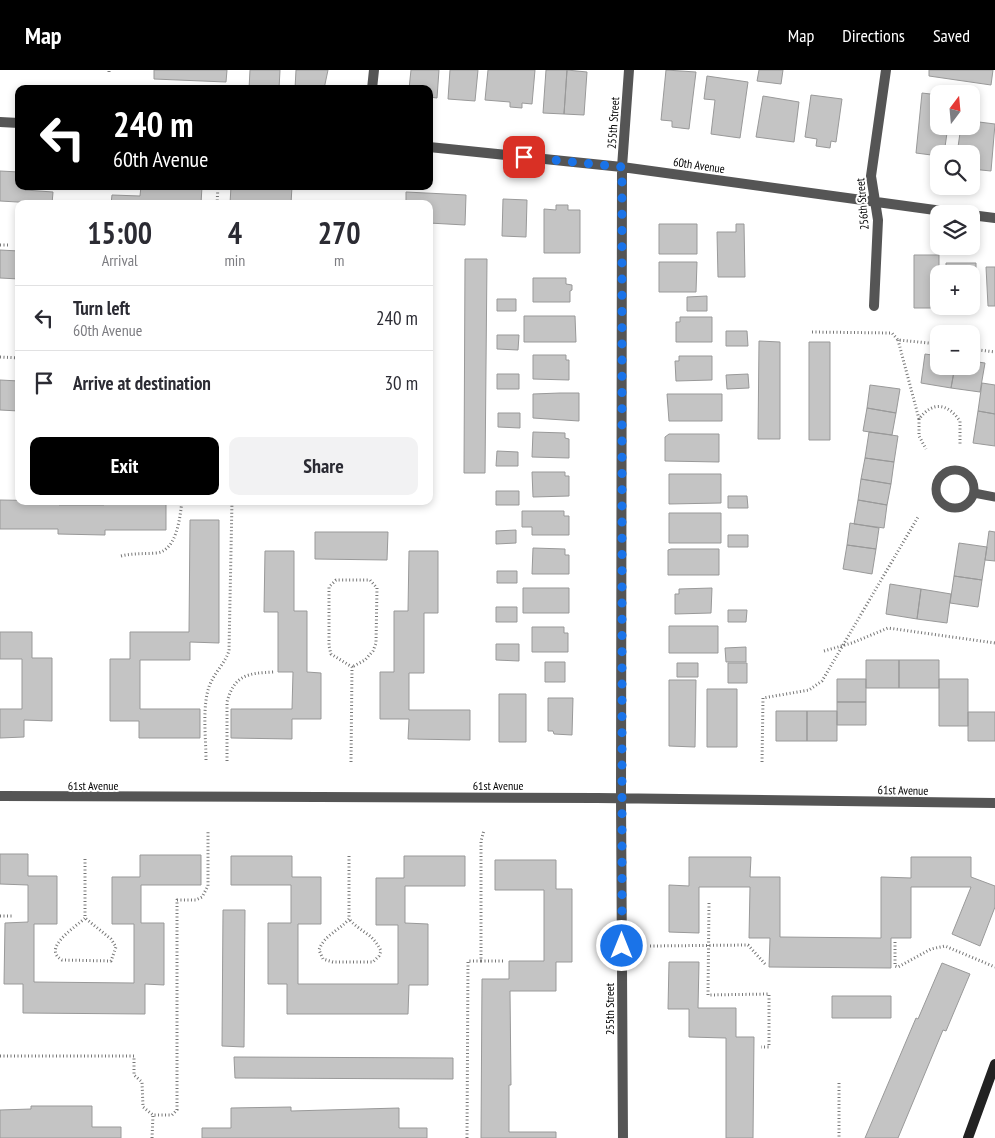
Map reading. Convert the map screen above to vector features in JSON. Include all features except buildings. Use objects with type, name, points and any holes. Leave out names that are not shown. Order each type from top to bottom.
[{"type":"main road","points":[[968,1138],[995,1064]]},
{"type":"street","points":[[372,85],[374,70]]},
{"type":"street","name":"255th Street","points":[[623,1138],[621,798],[622,167],[629,70]]},
{"type":"street","name":"256th Street","points":[[874,306],[878,220],[871,176],[886,70]]},
{"type":"street","points":[[0,122],[15,123]]},
{"type":"street","name":"60th Avenue","points":[[433,147],[622,167],[930,209]]},
{"type":"street","points":[[980,216],[995,218]]},
{"type":"street","name":"61st Avenue","points":[[0,796],[621,798],[995,803]]},
{"type":"lane","points":[[959,470],[964,472],[973,481],[974,493],[968,503],[962,507],[949,507],[938,499],[936,486],[938,480],[947,471],[959,470]]},
{"type":"lane","points":[[974,493],[995,497]]},
{"type":"path","points":[[0,245],[9,245]]},
{"type":"path","points":[[812,332],[892,333],[898,340],[919,419],[919,436],[926,449]]},
{"type":"path","points":[[898,340],[930,343]]},
{"type":"path","points":[[980,350],[995,352]]},
{"type":"path","points":[[0,357],[15,358]]},
{"type":"path","points":[[919,419],[926,409],[936,406],[947,408],[960,421],[960,446]]},
{"type":"path","points":[[121,556],[132,553],[159,553],[164,550],[172,540],[177,529],[181,505]]},
{"type":"path","points":[[206,760],[206,701],[208,688],[229,650],[232,505]]},
{"type":"path","points":[[762,762],[763,698],[809,690],[826,676],[918,517]]},
{"type":"path","points":[[336,580],[370,580],[377,588],[376,643],[370,655],[352,666],[331,654],[329,646],[329,587],[336,580]]},
{"type":"path","points":[[824,651],[888,628],[995,643]]},
{"type":"path","points":[[351,762],[352,666]]},
{"type":"path","points":[[228,760],[227,702],[230,693],[235,684],[244,676],[253,673],[274,672]]},
{"type":"path","points":[[0,1056],[134,1056],[134,1074],[142,1082],[143,1107],[153,1115],[172,1115],[177,1110],[177,900],[196,900],[206,892],[208,886],[208,830]]},
{"type":"path","points":[[480,961],[481,841],[484,830]]},
{"type":"path","points":[[349,856],[349,919],[355,926],[376,940],[380,951],[379,956],[373,962],[333,962],[323,958],[319,950],[321,942],[349,919]]},
{"type":"path","points":[[85,859],[85,918],[56,946],[56,957],[62,960],[111,961],[116,947],[111,939],[85,918]]},
{"type":"path","points":[[709,903],[708,995],[769,994],[769,1046],[761,1047]]},
{"type":"path","points":[[0,916],[12,916]]},
{"type":"path","points":[[895,942],[895,966],[898,967],[931,949],[945,946],[995,967]]},
{"type":"path","points":[[650,946],[748,945],[766,965]]},
{"type":"path","points":[[467,1138],[468,961],[504,961]]},
{"type":"path","points":[[838,1083],[838,1138]]},
{"type":"path","points":[[152,1138],[153,1115]]},
{"type":"route","points":[[524,157],[622,167],[622,946]]}]
